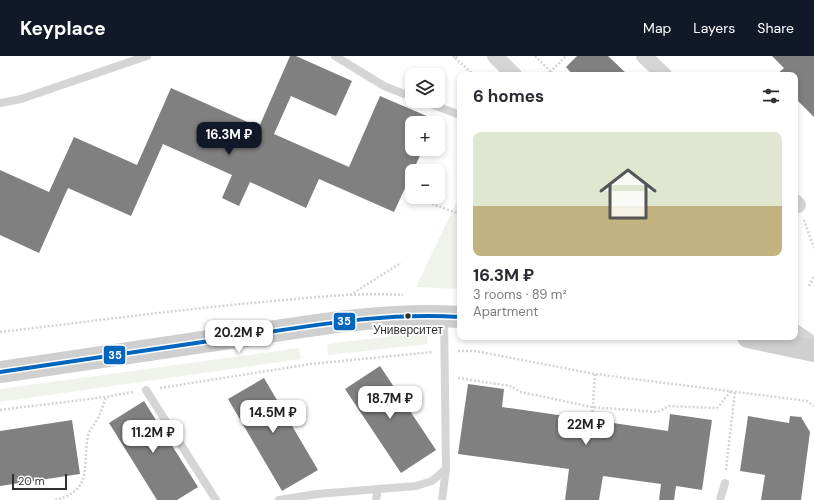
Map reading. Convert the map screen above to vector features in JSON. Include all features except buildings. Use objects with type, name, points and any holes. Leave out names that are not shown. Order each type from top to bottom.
[{"type":"main road","points":[[6,370],[356,320],[452,316]]},
{"type":"main road","points":[[762,340],[814,351]]},
{"type":"street","points":[[644,56],[661,72]]},
{"type":"street","points":[[798,334],[814,345]]},
{"type":"lane","points":[[0,102],[21,99],[146,56]]},
{"type":"lane","points":[[335,56],[384,86],[405,94]]},
{"type":"lane","points":[[442,108],[457,114]]},
{"type":"lane","points":[[442,500],[446,469],[446,376],[444,350],[452,316]]},
{"type":"lane","points":[[146,390],[216,500]]},
{"type":"lane","points":[[279,500],[317,494],[416,486],[432,481],[446,469]]},
{"type":"lane","points":[[720,500],[725,483]]},
{"type":"lane","points":[[376,500],[378,489]]},
{"type":"path","points":[[535,56],[551,72],[566,56]]},
{"type":"path","points":[[455,57],[471,72]]},
{"type":"path","points":[[432,204],[457,213]]},
{"type":"path","points":[[798,207],[814,248]]},
{"type":"path","points":[[350,296],[401,263]]},
{"type":"path","points":[[809,286],[814,276]]},
{"type":"path","points":[[0,332],[206,307],[307,298],[383,294],[406,295]]},
{"type":"path","points":[[0,410],[106,397],[311,364],[444,350],[475,351],[595,374],[807,401],[814,406]]},
{"type":"path","points":[[592,420],[595,374]]},
{"type":"path","points":[[446,376],[510,386],[521,392],[592,407],[658,412],[670,406],[717,408],[730,392]]},
{"type":"path","points":[[725,483],[735,392]]},
{"type":"path","points":[[55,500],[64,498],[75,492],[84,478],[88,434],[97,420],[106,397]]},
{"type":"shaded area","points":[[457,201],[457,289],[416,287]]},
{"type":"shaded area","points":[[426,332],[428,344],[328,355],[327,344]]},
{"type":"shaded area","points":[[299,348],[301,359],[0,402],[0,389]]},
{"type":"transit line","name":"35","points":[[0,372],[351,320],[405,316],[457,317]]},
{"type":"place","name":"Университет","points":[[408,316]]}]
